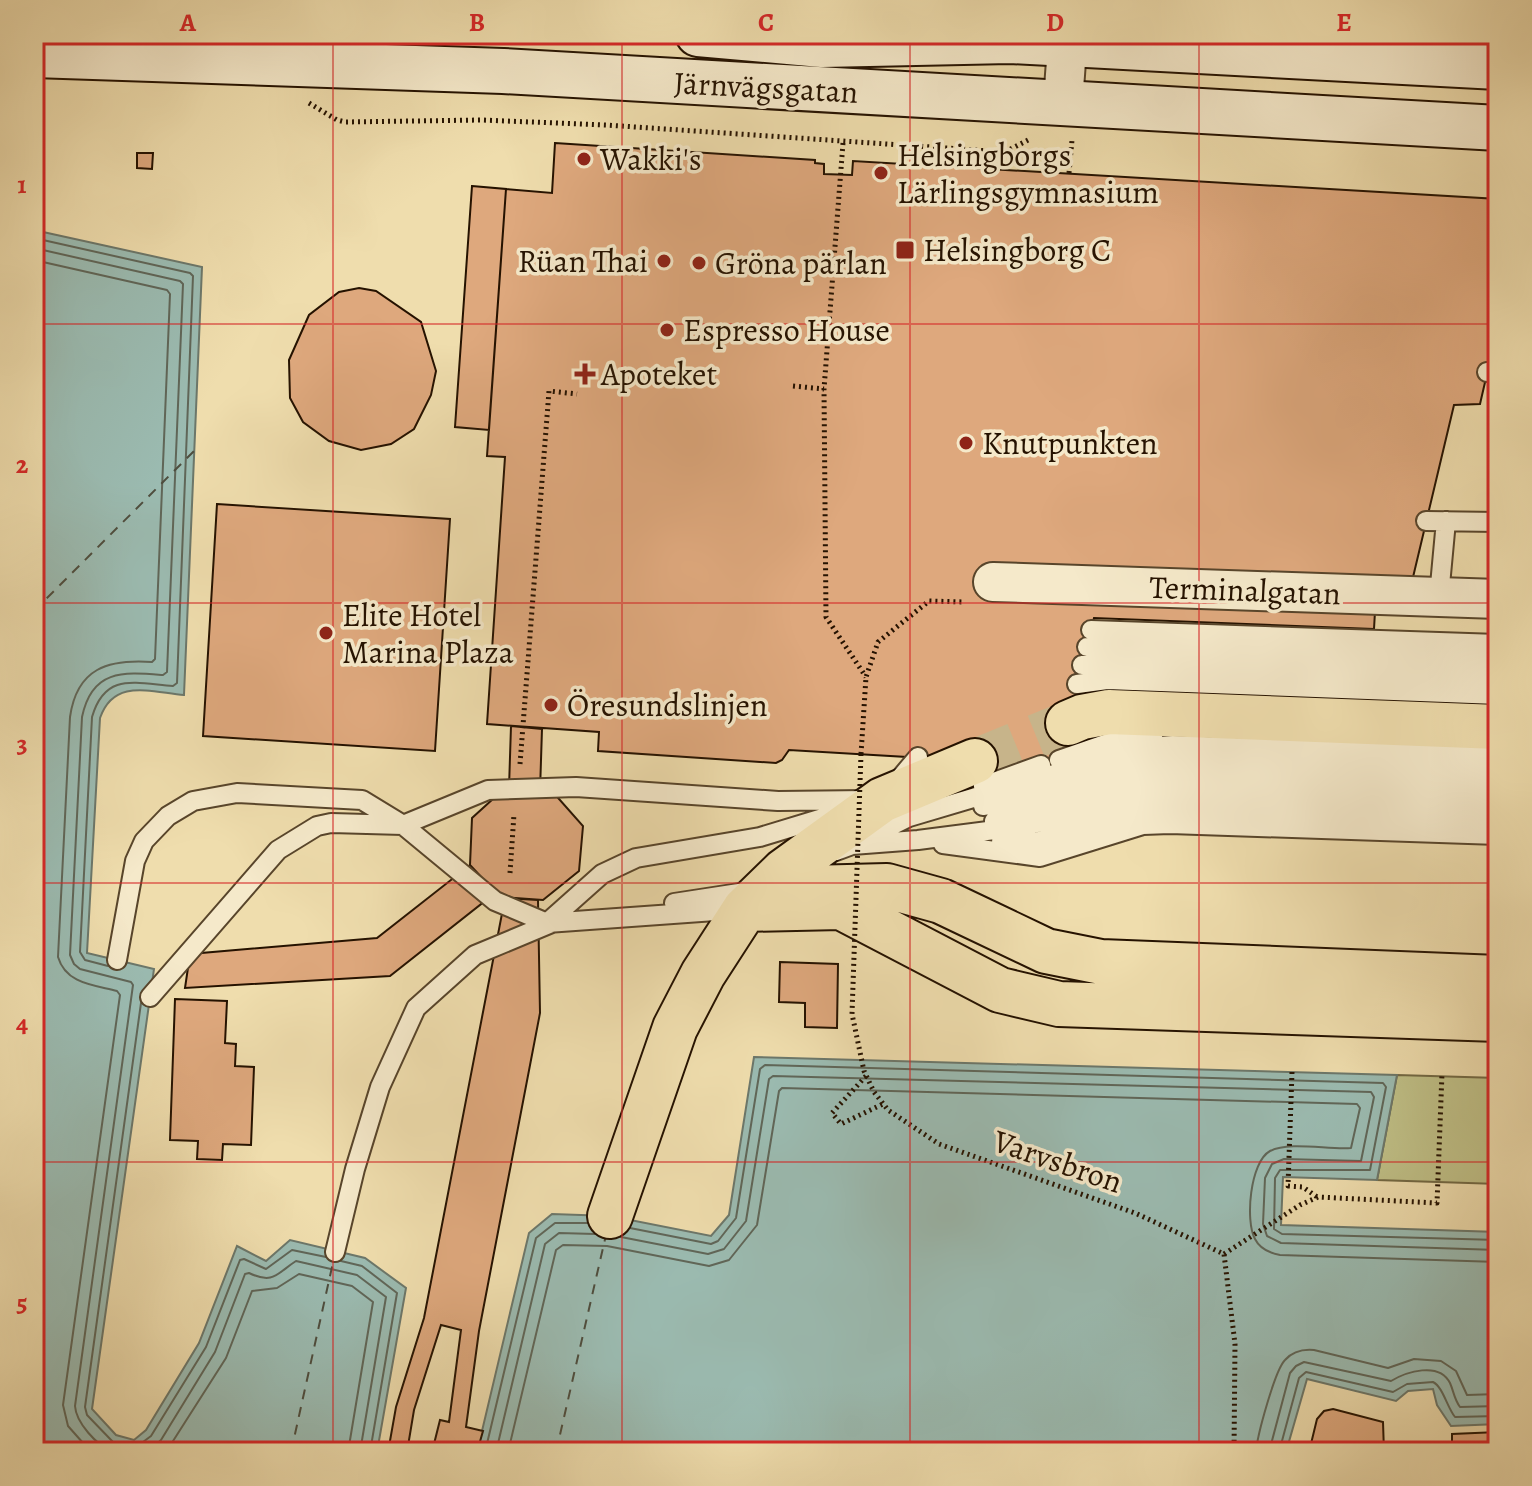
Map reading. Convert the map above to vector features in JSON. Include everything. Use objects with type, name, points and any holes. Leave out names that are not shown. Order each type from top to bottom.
[{"type":"highway","points":[[1077,688],[1082,717],[1109,712],[1498,727]]},
{"type":"highway","points":[[610,1216],[675,1028],[703,974],[764,890],[895,809],[943,759]]},
{"type":"highway","points":[[764,890],[887,886],[941,901],[1046,951],[1101,962],[1498,978]]},
{"type":"highway","points":[[764,890],[841,907],[1000,990],[1059,1004],[1498,1019]]},
{"type":"main road","name":"Järnvägsgatan","points":[[698,34],[822,45],[1067,40],[1498,67]]},
{"type":"main road","name":"Järnvägsgatan","points":[[34,55],[503,71],[1068,120],[1498,128]]},
{"type":"street","points":[[1067,40],[1068,120]]},
{"type":"street","name":"Terminalgatan","points":[[993,582],[1441,583],[1498,599]]},
{"type":"lane","points":[[1426,521],[1498,522]]},
{"type":"lane","points":[[1441,583],[1446,521]]},
{"type":"lane","points":[[1077,688],[1498,644]]},
{"type":"lane","points":[[1077,688],[1498,660]]},
{"type":"lane","points":[[1077,688],[1103,664],[1498,678]]},
{"type":"lane","points":[[1077,688],[1107,680],[1498,695]]},
{"type":"lane","points":[[1077,688],[1107,697],[1498,711]]},
{"type":"lane","points":[[1077,688],[1137,733],[1173,730],[1498,741]]},
{"type":"lane","points":[[547,923],[602,874],[636,858],[760,837],[895,809],[1145,747],[1173,745],[1498,756]]},
{"type":"lane","points":[[335,1252],[355,1169],[380,1087],[416,1008],[475,955],[547,923],[764,890],[852,845],[895,809],[943,759]]},
{"type":"lane","points":[[150,997],[278,850],[299,835],[331,823],[403,825],[488,790],[576,787],[895,809],[1017,801],[1148,761],[1174,759],[1498,771]]},
{"type":"lane","points":[[895,809],[1041,765]]},
{"type":"lane","points":[[918,840],[1153,775],[1498,786]]},
{"type":"lane","points":[[852,845],[1026,826],[1139,794],[1171,789],[1498,800]]},
{"type":"lane","points":[[117,960],[135,861],[144,841],[168,816],[193,801],[237,793],[362,800],[403,825],[495,901],[547,923],[764,890]]},
{"type":"lane","points":[[918,840],[1036,842],[1150,808],[1171,806],[1498,817]]},
{"type":"lane","points":[[918,840],[1040,857],[1143,825],[1498,835]]},
{"type":"lane","points":[[841,907],[877,905],[1018,978],[1074,989],[1498,1006]]},
{"type":"lane","points":[[902,909],[927,913],[1042,964],[1100,971],[1498,989]]},
{"type":"path","points":[[345,122],[481,120],[606,125],[843,143],[824,389],[793,386]]},
{"type":"path","points":[[1068,120],[1069,173]]},
{"type":"path","name":"Varvsbron","points":[[824,389],[826,617],[866,677],[852,1014],[866,1076],[883,1104],[914,1130],[939,1144],[1150,1219],[1224,1254]]},
{"type":"path","points":[[518,776],[549,391],[577,394]]},
{"type":"path","points":[[510,873],[516,802]]},
{"type":"path","points":[[1292,1072],[1288,1186],[1303,1187],[1318,1197]]},
{"type":"path","points":[[1234,1452],[1235,1344],[1224,1254],[1300,1205],[1318,1197],[1437,1203],[1442,1073]]},
{"type":"path","points":[[866,1076],[832,1113],[841,1124],[883,1104]]},
{"type":"green space","points":[[1397,1075],[1498,1078],[1498,1184],[1377,1180]]},
{"type":"water","points":[[34,230],[202,267],[184,695],[146,690],[124,692],[106,705],[100,718],[87,953],[154,969],[92,1409],[116,1435],[134,1440],[146,1430],[199,1343],[237,1246],[266,1261],[290,1240],[365,1258],[406,1288],[377,1452],[34,1452]]},
{"type":"water","points":[[754,1057],[1397,1075],[1377,1180],[1283,1177],[1281,1225],[1498,1232],[1498,1424],[1451,1426],[1437,1405],[1433,1389],[1408,1391],[1396,1401],[1307,1379],[1286,1452],[477,1452],[529,1233],[552,1214],[610,1216],[711,1236],[729,1215]]},
{"type":"building","name":"Knutpunkten","points":[[555,143],[815,160],[815,163],[824,164],[824,174],[852,175],[853,161],[1498,199],[1498,326],[1480,404],[1454,405],[1409,594],[1376,594],[1374,629],[1094,618],[1058,766],[789,750],[776,763],[598,751],[599,732],[487,724],[505,457],[487,456],[506,189],[552,193]]},
{"type":"building","points":[[137,153],[153,153],[152,169],[137,168]]},
{"type":"building","points":[[472,186],[506,189],[489,430],[455,427]]},
{"type":"building","points":[[359,288],[376,291],[421,322],[436,371],[431,395],[414,429],[391,444],[361,450],[329,441],[303,422],[290,398],[289,360],[309,315],[339,292]]},
{"type":"building","name":"Elite Hotel Marina Plaza","points":[[217,504],[450,519],[435,751],[203,736]]},
{"type":"building","points":[[511,726],[542,729],[540,791],[509,788]]},
{"type":"building","points":[[505,788],[552,791],[583,826],[579,871],[543,900],[500,897],[470,865],[472,818]]},
{"type":"building","points":[[470,865],[495,893],[390,976],[185,988],[190,954],[377,938]]},
{"type":"building","points":[[505,898],[538,900],[540,1013],[479,1331],[466,1427],[483,1431],[477,1452],[434,1444],[440,1420],[449,1422],[461,1330],[441,1325],[414,1410],[407,1452],[388,1452],[396,1407],[424,1318]]},
{"type":"building","points":[[780,962],[838,964],[837,1028],[805,1027],[805,1003],[779,1002]]},
{"type":"building","points":[[175,999],[227,1001],[225,1043],[236,1044],[235,1066],[254,1067],[251,1145],[223,1144],[222,1160],[197,1159],[198,1141],[170,1140]]},
{"type":"building","points":[[1333,1409],[1383,1422],[1384,1452],[1309,1452],[1317,1419],[1324,1411]]},
{"type":"building","points":[[1498,1432],[1498,1452],[1452,1452],[1452,1434]]},
{"type":"ferry route","points":[[34,611],[194,451]]},
{"type":"ferry route","points":[[556,1452],[606,1235]]},
{"type":"ferry route","points":[[291,1452],[334,1258]]},
{"type":"tunnel","points":[[975,761],[1068,723]]},
{"type":"place","name":"Wakki's","points":[[584,159]]},
{"type":"place","name":"Helsingborgs Lärlingsgymnasium","points":[[881,173]]},
{"type":"place","name":"Helsingborg C","points":[[905,250]]},
{"type":"place","name":"Rüan Thai","points":[[664,261]]},
{"type":"place","name":"Gröna pärlan","points":[[699,263]]},
{"type":"place","name":"Espresso House","points":[[667,330]]},
{"type":"place","name":"Apoteket","points":[[585,374]]},
{"type":"place","name":"Knutpunkten","points":[[966,443]]},
{"type":"place","name":"Elite Hotel Marina Plaza","points":[[326,633]]},
{"type":"place","name":"Öresundslinjen","points":[[551,705]]}]
